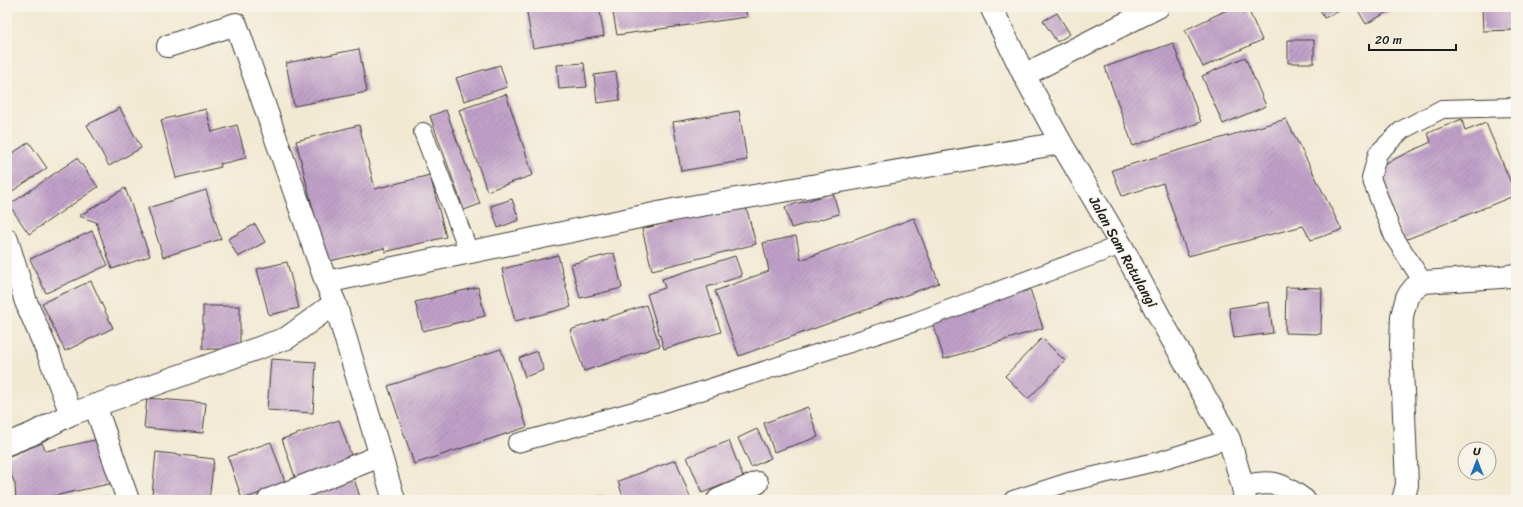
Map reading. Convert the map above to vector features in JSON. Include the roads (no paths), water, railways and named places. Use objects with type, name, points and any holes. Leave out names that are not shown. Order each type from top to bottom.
[{"type":"main road","name":"Jalan Sam Ratulangi","points":[[991,7],[1024,75],[1061,143],[1121,245],[1228,438],[1244,493]]},
{"type":"main road","points":[[1024,75],[1158,7]]},
{"type":"main road","points":[[168,46],[236,24],[326,282],[335,303],[394,500]]},
{"type":"main road","points":[[326,282],[678,209],[1061,143]]},
{"type":"main road","points":[[7,240],[26,302],[48,353],[71,414]]},
{"type":"main road","points":[[1403,500],[1407,484],[1401,346],[1402,316],[1407,297],[1414,288],[1423,282],[1501,277],[1516,274]]},
{"type":"main road","points":[[7,444],[94,405],[287,338],[335,303]]},
{"type":"main road","points":[[94,405],[128,500]]},
{"type":"main road","points":[[269,500],[380,456]]},
{"type":"main road","points":[[1244,493],[1258,483],[1272,482],[1290,490],[1304,500]]},
{"type":"main road","points":[[718,500],[757,483]]},
{"type":"lane","points":[[1423,282],[1394,237],[1371,178],[1378,153],[1402,130],[1442,109],[1516,107]]},
{"type":"lane","points":[[423,132],[468,252]]},
{"type":"lane","points":[[517,443],[667,402],[915,322],[1121,245]]},
{"type":"lane","points":[[1013,500],[1069,482],[1159,461],[1228,438]]}]
